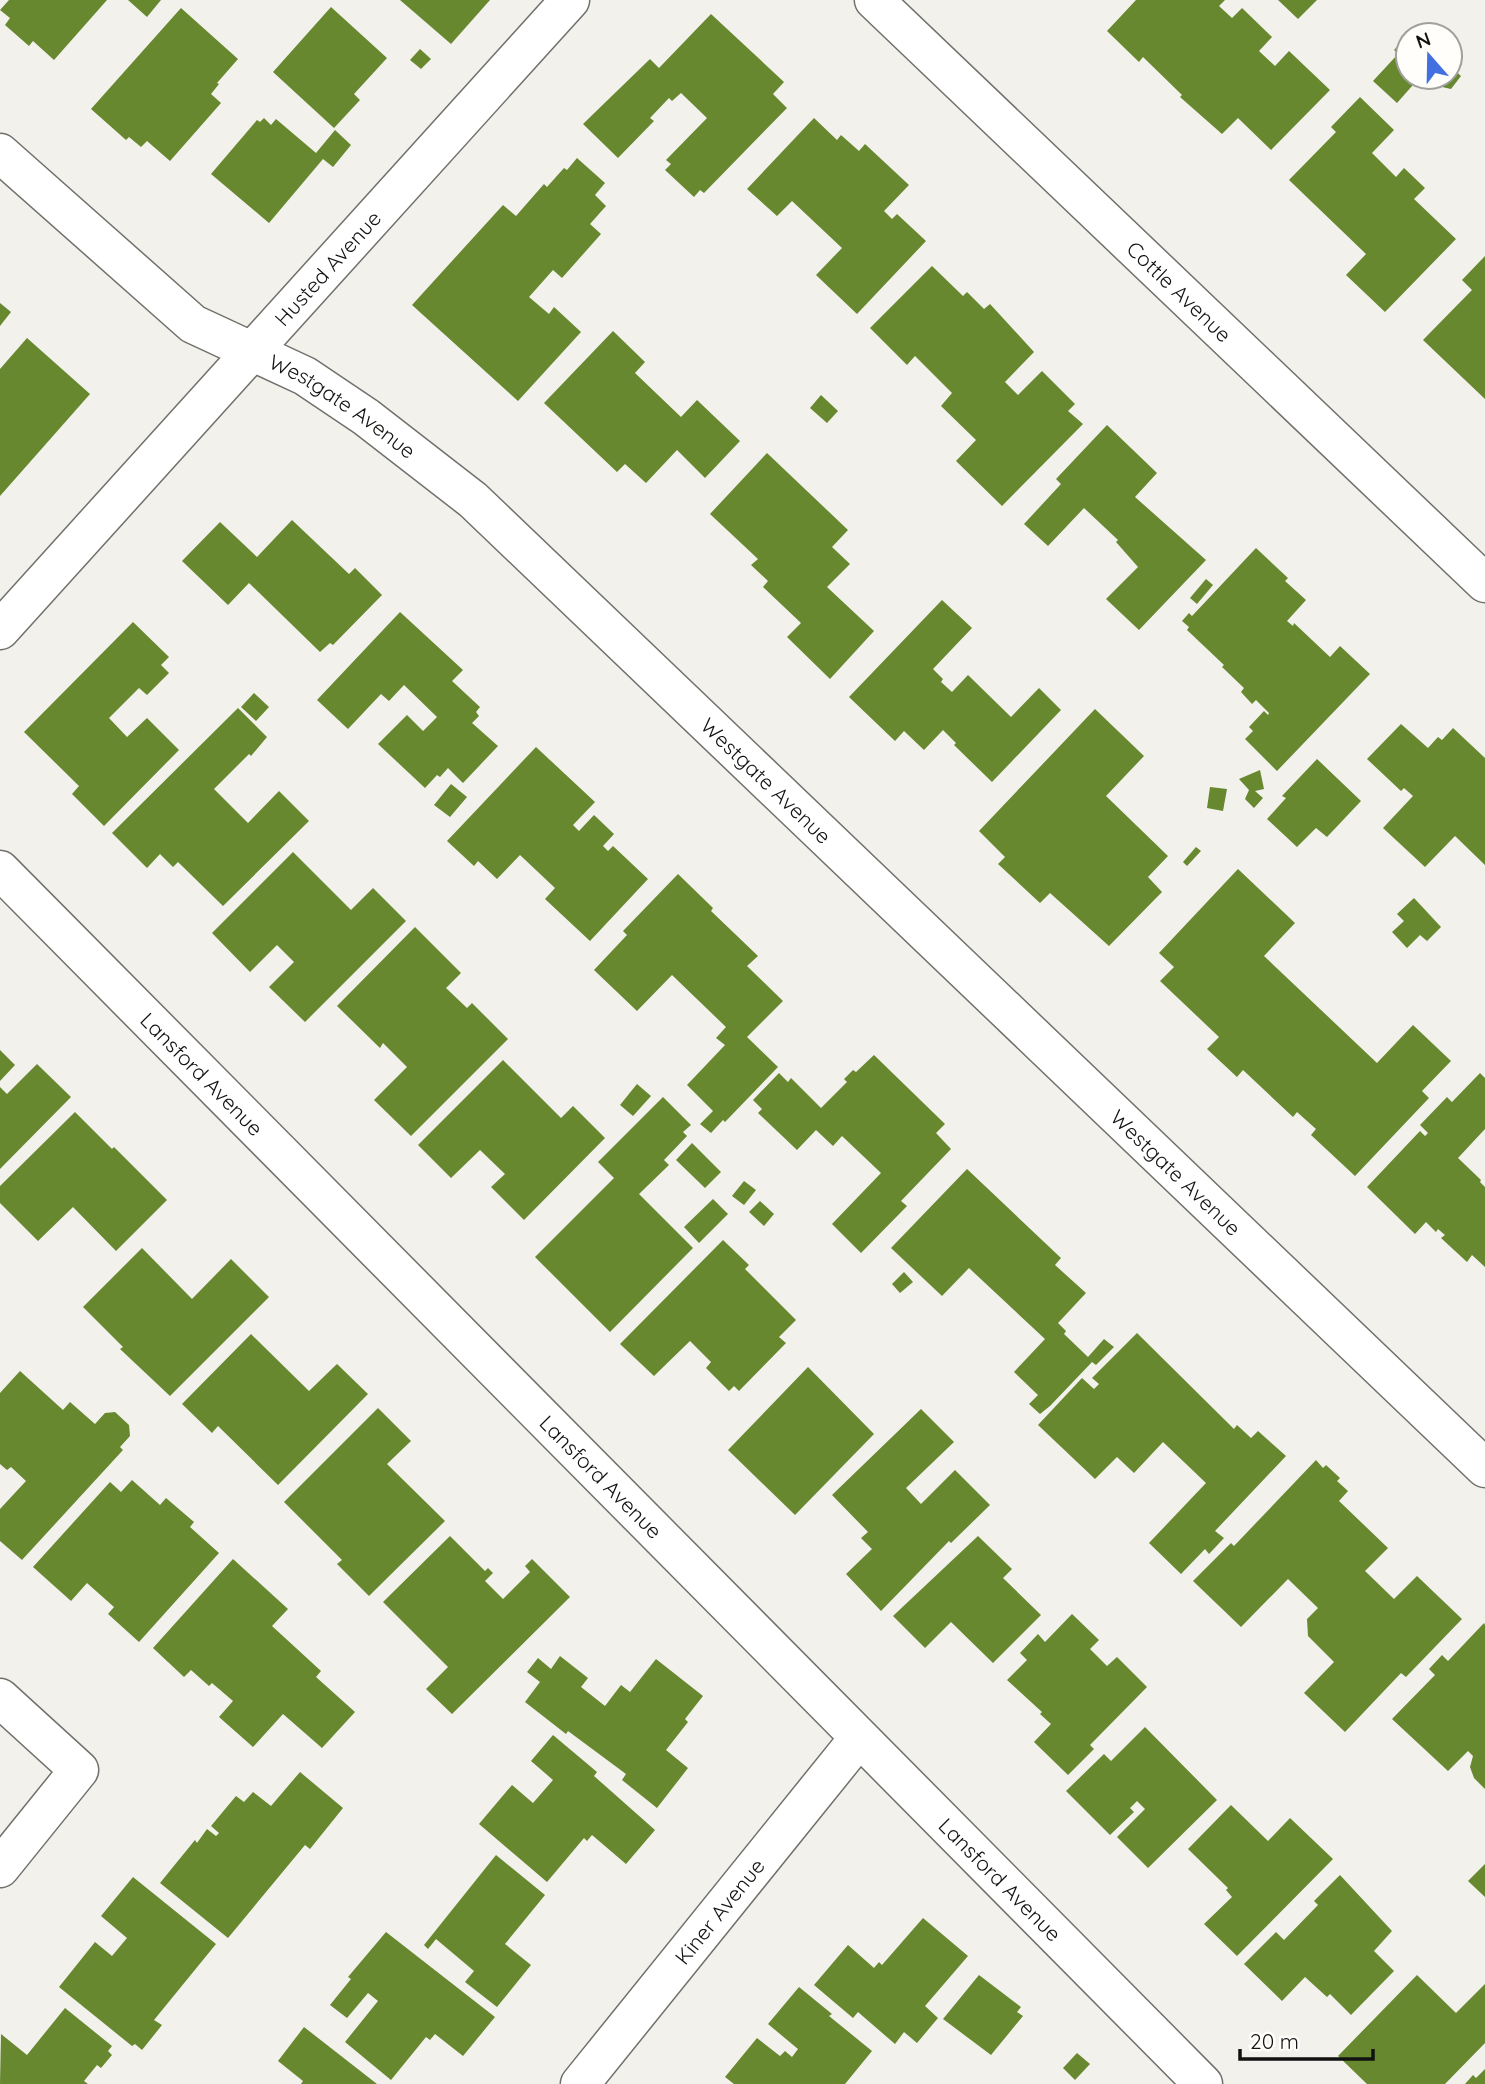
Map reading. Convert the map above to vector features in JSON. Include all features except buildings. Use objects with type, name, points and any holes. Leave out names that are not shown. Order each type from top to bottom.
[{"type":"street","name":"Husted Avenue","points":[[0,630],[570,0]]},
{"type":"street","name":"Cottle Avenue","points":[[874,0],[1485,583]]},
{"type":"street","name":"Westgate Avenue","points":[[0,153],[193,324],[304,376],[366,417],[473,500],[1485,1468]]},
{"type":"street","name":"Lansford Avenue","points":[[0,870],[1203,2084]]},
{"type":"street","points":[[0,1698],[79,1770],[0,1868]]},
{"type":"street","name":"Kiner Avenue","points":[[580,2084],[859,1738]]}]
